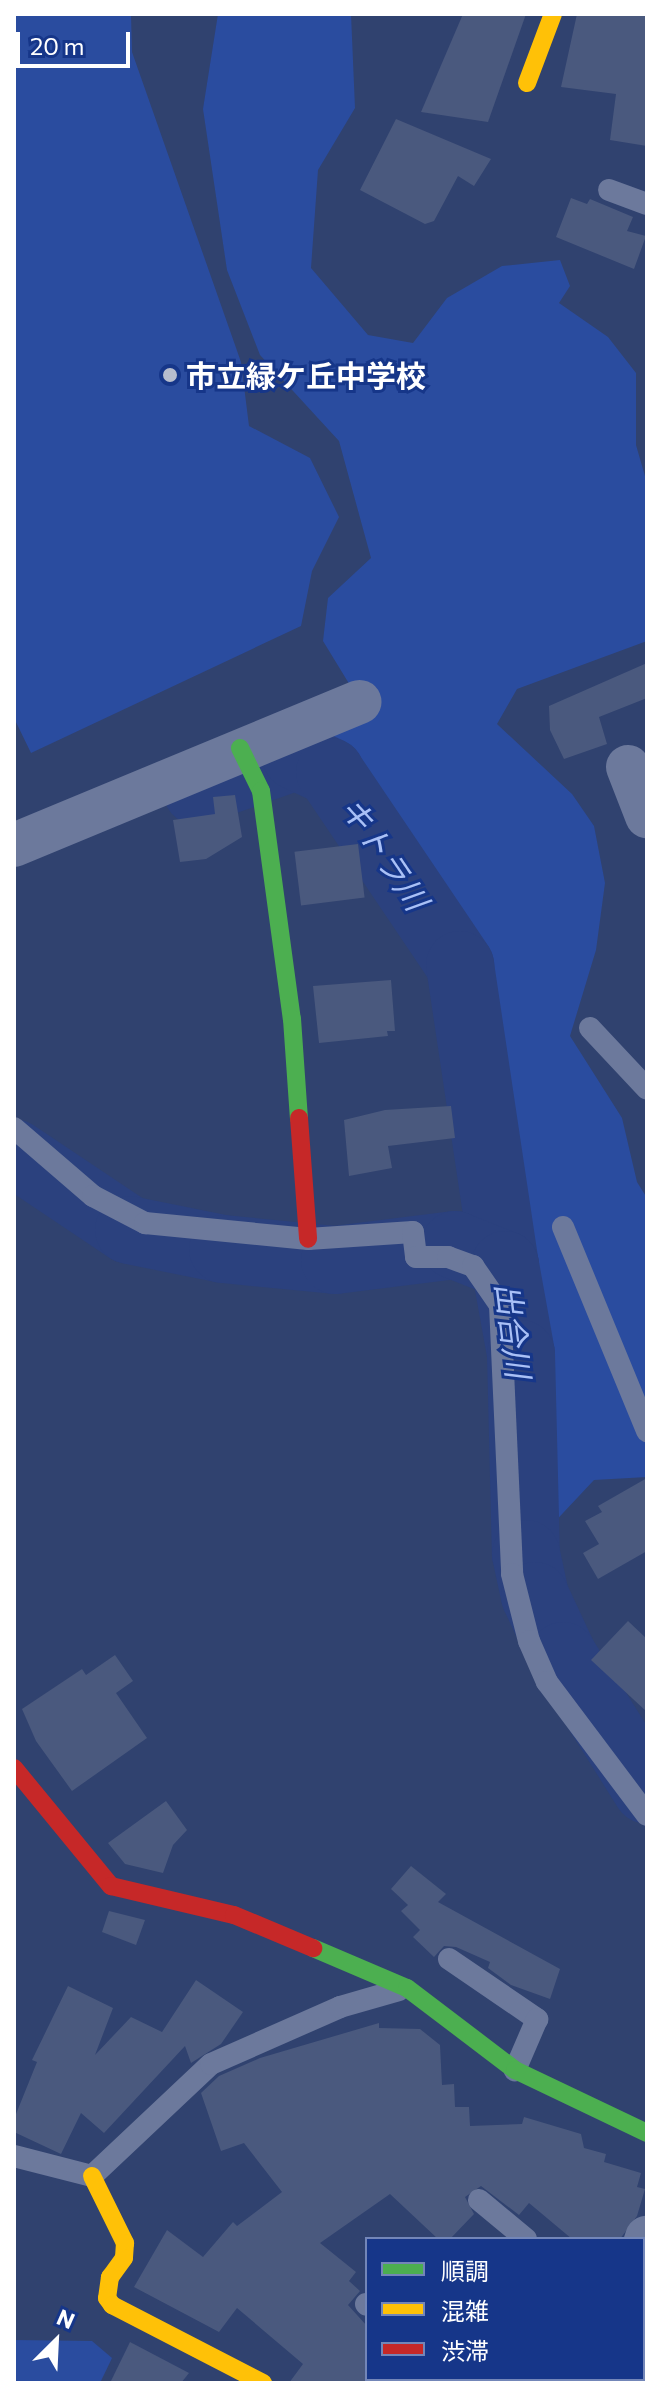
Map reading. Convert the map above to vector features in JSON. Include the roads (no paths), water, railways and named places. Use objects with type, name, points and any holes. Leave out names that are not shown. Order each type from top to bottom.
[{"type":"street","points":[[527,83],[553,14]]},
{"type":"street","points":[[14,845],[240,748],[360,702]]},
{"type":"street","points":[[240,748],[263,806],[292,1019],[308,1239]]},
{"type":"street","points":[[628,767],[647,816]]},
{"type":"street","points":[[14,1768],[111,1886],[234,1915],[407,1988],[515,2070],[647,2133]]},
{"type":"street","points":[[92,2176],[125,2243],[124,2258],[110,2277],[107,2298],[112,2305],[263,2383]]},
{"type":"lane","points":[[609,190],[647,204]]},
{"type":"lane","points":[[590,1028],[647,1089]]},
{"type":"lane","points":[[14,1128],[93,1196],[145,1223],[308,1239],[413,1232],[416,1257],[448,1257],[473,1266],[500,1305],[511,1561],[529,1641],[547,1682],[647,1815]]},
{"type":"lane","points":[[563,1227],[647,1431]]},
{"type":"lane","points":[[449,1959],[537,2019],[515,2070]]},
{"type":"lane","points":[[14,2156],[92,2176],[211,2064],[340,2007],[407,1988]]},
{"type":"lane","points":[[479,2200],[524,2237]]},
{"type":"waterway","name":"キトラ川","points":[[197,791],[296,756],[330,772],[460,965],[505,1265]]},
{"type":"waterway","name":"出合川","points":[[14,1153],[129,1230],[223,1249],[335,1260],[455,1245],[505,1265],[521,1354],[526,1554],[535,1596],[563,1656],[647,1790]]},
{"type":"place","name":"市立緑ケ丘中学校","points":[[170,375]]}]
